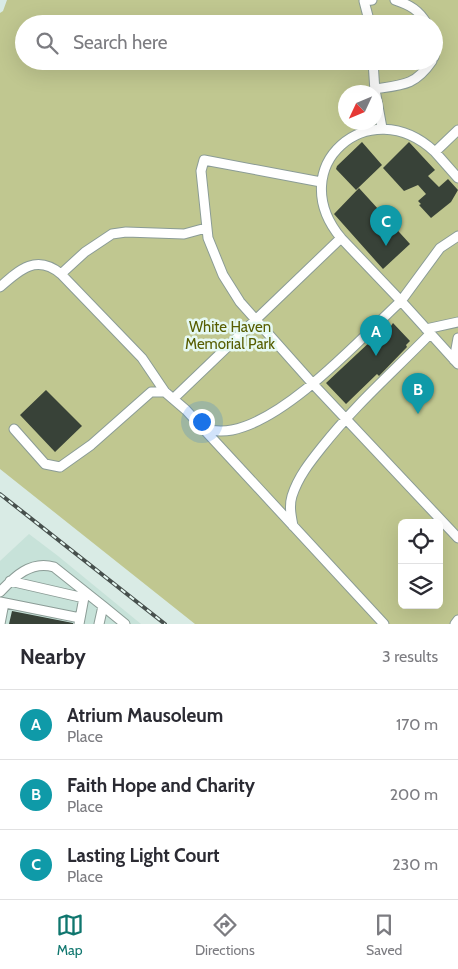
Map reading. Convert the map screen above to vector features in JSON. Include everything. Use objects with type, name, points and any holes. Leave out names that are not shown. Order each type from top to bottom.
[{"type":"lane","points":[[368,15],[364,1],[372,0]]},
{"type":"lane","points":[[395,0],[411,6],[422,15]]},
{"type":"lane","points":[[374,70],[375,85]]},
{"type":"lane","points":[[383,90],[408,84],[426,70]]},
{"type":"lane","points":[[383,128],[397,130],[415,137],[435,152],[458,178]]},
{"type":"lane","points":[[374,130],[365,132],[341,146],[329,161],[321,182],[322,202],[326,215],[341,238],[456,362]]},
{"type":"lane","points":[[435,152],[458,130]]},
{"type":"lane","points":[[321,182],[204,160],[202,171],[206,228],[223,275],[254,320],[458,538]]},
{"type":"lane","points":[[61,274],[85,252],[112,234],[126,232],[184,234],[206,228]]},
{"type":"lane","points":[[202,429],[232,430],[248,425],[313,384],[401,301],[440,248],[458,236]]},
{"type":"lane","points":[[173,398],[341,238]]},
{"type":"lane","points":[[0,287],[11,277],[33,264],[50,265],[61,274],[142,358],[165,392],[173,398],[384,624]]},
{"type":"lane","points":[[293,526],[290,510],[298,481],[345,418],[428,332],[458,322]]},
{"type":"lane","points":[[456,362],[458,338]]},
{"type":"lane","points":[[14,429],[46,464],[60,467],[91,445],[151,392],[165,392]]},
{"type":"lane","points":[[0,592],[23,571],[46,565],[54,567],[84,595],[125,624]]},
{"type":"lane","points":[[10,581],[84,595]]},
{"type":"lane","points":[[0,624],[2,602],[80,621],[84,595]]},
{"type":"lane","points":[[99,624],[102,606]]},
{"type":"lane","points":[[455,624],[458,620]]},
{"type":"shaded area","points":[[29,534],[141,624],[0,624],[0,561]]},
{"type":"green space","name":"White Haven Memorial Park","points":[[7,0],[458,0],[458,624],[195,624],[0,469],[0,13],[3,11]]},
{"type":"building","points":[[362,142],[382,165],[356,190],[336,169]]},
{"type":"building","points":[[409,142],[435,170],[428,176],[439,187],[448,179],[458,190],[451,202],[431,218],[419,205],[421,204],[418,201],[426,194],[418,185],[404,191],[383,168]]},
{"type":"building","points":[[359,188],[410,244],[383,269],[334,214]]},
{"type":"building","points":[[393,323],[410,341],[406,345],[407,347],[379,376],[377,374],[346,404],[326,383],[389,324],[391,326]]},
{"type":"building","points":[[46,390],[82,426],[55,452],[20,415]]},
{"type":"building","points":[[12,611],[73,623],[73,624],[9,624]]},
{"type":"railway","points":[[0,494],[165,624]]},
{"type":"place","name":"Lasting Light Court","points":[[386,246]]},
{"type":"place","name":"Atrium Mausoleum","points":[[376,356]]},
{"type":"place","name":"Faith Hope and Charity","points":[[418,414]]}]
